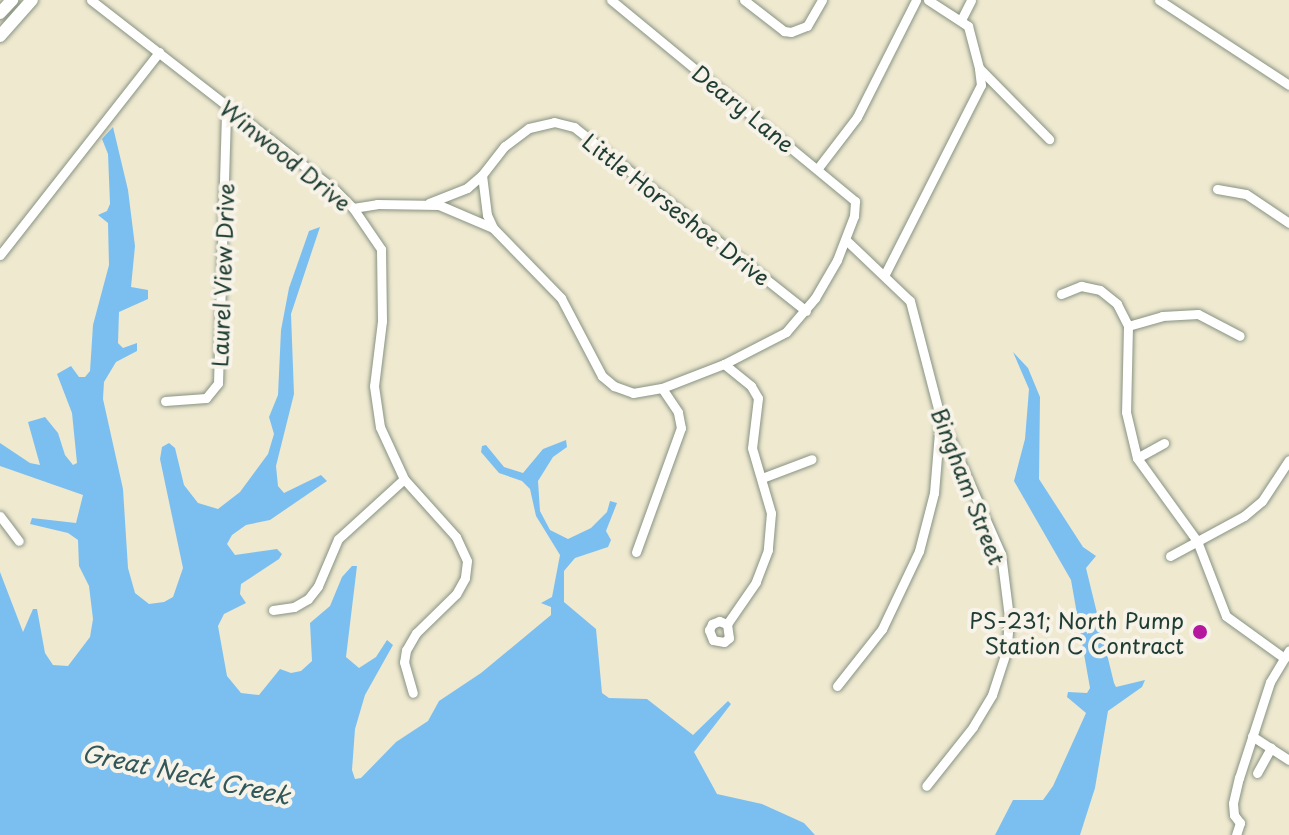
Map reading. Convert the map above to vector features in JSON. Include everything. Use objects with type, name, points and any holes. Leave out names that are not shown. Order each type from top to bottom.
[{"type":"main road","points":[[0,13],[12,0]]},
{"type":"main road","points":[[0,36],[32,0]]},
{"type":"street","name":"Winwood Drive","points":[[91,0],[335,190],[353,208],[381,249],[382,321],[375,358],[375,396],[383,436],[404,479],[456,537],[467,561],[465,578],[456,594],[416,633],[406,650],[404,662],[413,693]]},
{"type":"street","name":"Deary Lane","points":[[611,0],[852,196],[856,209],[846,240]]},
{"type":"street","points":[[744,0],[784,31],[791,32],[807,26],[822,0]]},
{"type":"street","points":[[818,168],[857,117],[916,0]]},
{"type":"street","points":[[885,274],[981,85],[974,39],[961,20],[928,0]]},
{"type":"street","points":[[961,20],[971,0]]},
{"type":"street","points":[[1159,0],[1289,85]]},
{"type":"street","points":[[0,255],[159,52]]},
{"type":"street","points":[[979,68],[1049,139]]},
{"type":"street","name":"Laurel View Drive","points":[[165,401],[206,398],[218,383],[226,106]]},
{"type":"street","name":"Little Horseshoe Drive","points":[[426,204],[467,188],[482,175],[505,146],[529,128],[554,122],[574,127],[806,311]]},
{"type":"street","points":[[482,175],[487,215],[493,228],[561,298],[608,381],[633,393],[662,388],[779,338],[806,311],[826,282],[846,240]]},
{"type":"street","points":[[1217,189],[1246,194],[1289,223]]},
{"type":"street","points":[[353,208],[426,204],[450,207],[493,228]]},
{"type":"street","name":"Bingham Street","points":[[846,240],[910,301],[940,416],[1001,554],[1009,617],[1007,649],[992,695],[973,727],[926,786]]},
{"type":"street","points":[[1061,294],[1081,286],[1100,290],[1117,304],[1128,326],[1126,412],[1137,458],[1197,541],[1226,616],[1287,654],[1270,682],[1233,803],[1234,815],[1240,823],[1236,835]]},
{"type":"street","points":[[1128,326],[1162,316],[1198,314],[1240,336]]},
{"type":"street","points":[[724,364],[751,386],[758,398],[752,448],[771,513],[768,550],[749,597],[727,624]]},
{"type":"street","points":[[636,552],[681,428],[678,412],[662,388]]},
{"type":"street","points":[[837,686],[882,629],[919,551],[934,493],[940,416]]},
{"type":"street","points":[[1137,458],[1164,443]]},
{"type":"street","points":[[762,478],[812,459]]},
{"type":"street","points":[[1170,556],[1244,516],[1262,501],[1289,460]]},
{"type":"street","points":[[273,610],[294,607],[308,599],[318,586],[338,539],[404,479]]},
{"type":"street","points":[[0,516],[19,541]]},
{"type":"street","points":[[1252,736],[1289,760]]},
{"type":"street","points":[[1257,773],[1271,748]]},
{"type":"water","name":"Great Neck Creek","points":[[113,127],[128,190],[135,246],[131,287],[148,290],[148,299],[119,312],[118,343],[123,348],[137,343],[137,351],[116,362],[104,382],[103,399],[123,489],[128,568],[135,593],[149,604],[164,602],[173,597],[183,568],[160,459],[162,447],[169,443],[175,448],[184,485],[198,503],[218,509],[240,492],[268,454],[274,434],[269,417],[278,395],[281,330],[289,288],[309,231],[320,227],[291,314],[294,394],[276,466],[278,486],[284,493],[321,475],[327,481],[270,520],[246,525],[232,535],[227,544],[235,555],[277,549],[282,554],[241,584],[240,594],[246,603],[224,614],[218,626],[227,676],[241,693],[259,695],[280,669],[291,673],[301,671],[312,661],[310,623],[330,606],[342,577],[352,566],[357,566],[346,657],[359,668],[376,657],[387,640],[393,645],[365,695],[355,729],[352,770],[355,779],[361,778],[396,742],[428,721],[439,701],[481,673],[551,615],[551,607],[541,603],[552,597],[560,555],[536,516],[530,489],[522,481],[499,473],[481,452],[482,446],[486,445],[504,467],[523,473],[543,449],[566,440],[567,447],[553,457],[538,481],[540,511],[550,530],[568,539],[591,528],[607,512],[610,501],[617,503],[606,531],[611,540],[608,547],[575,558],[564,571],[564,602],[596,629],[602,693],[609,698],[647,699],[693,735],[728,701],[731,704],[694,752],[717,794],[762,804],[804,823],[815,835],[0,835],[0,572],[23,632],[33,609],[37,609],[45,653],[53,665],[68,666],[90,637],[93,619],[89,586],[79,566],[78,540],[68,533],[30,524],[32,518],[76,523],[83,495],[0,466],[0,443],[30,463],[40,465],[28,422],[45,417],[58,433],[65,455],[73,465],[77,463],[72,413],[57,374],[71,366],[79,377],[85,377],[90,371],[93,325],[109,265],[108,223],[98,215],[107,211],[110,204],[108,154],[102,139]]},
{"type":"water","points":[[1013,352],[1028,368],[1040,397],[1039,479],[1083,547],[1096,556],[1086,568],[1114,683],[1116,687],[1145,680],[1142,687],[1108,711],[1095,788],[1080,835],[995,835],[1013,800],[1043,800],[1053,786],[1086,713],[1067,697],[1068,692],[1087,693],[1090,688],[1071,580],[1014,481],[1025,439],[1029,389]]},
{"type":"place","name":"PS-231; North Pump Station C Contract","points":[[1200,632]]}]
